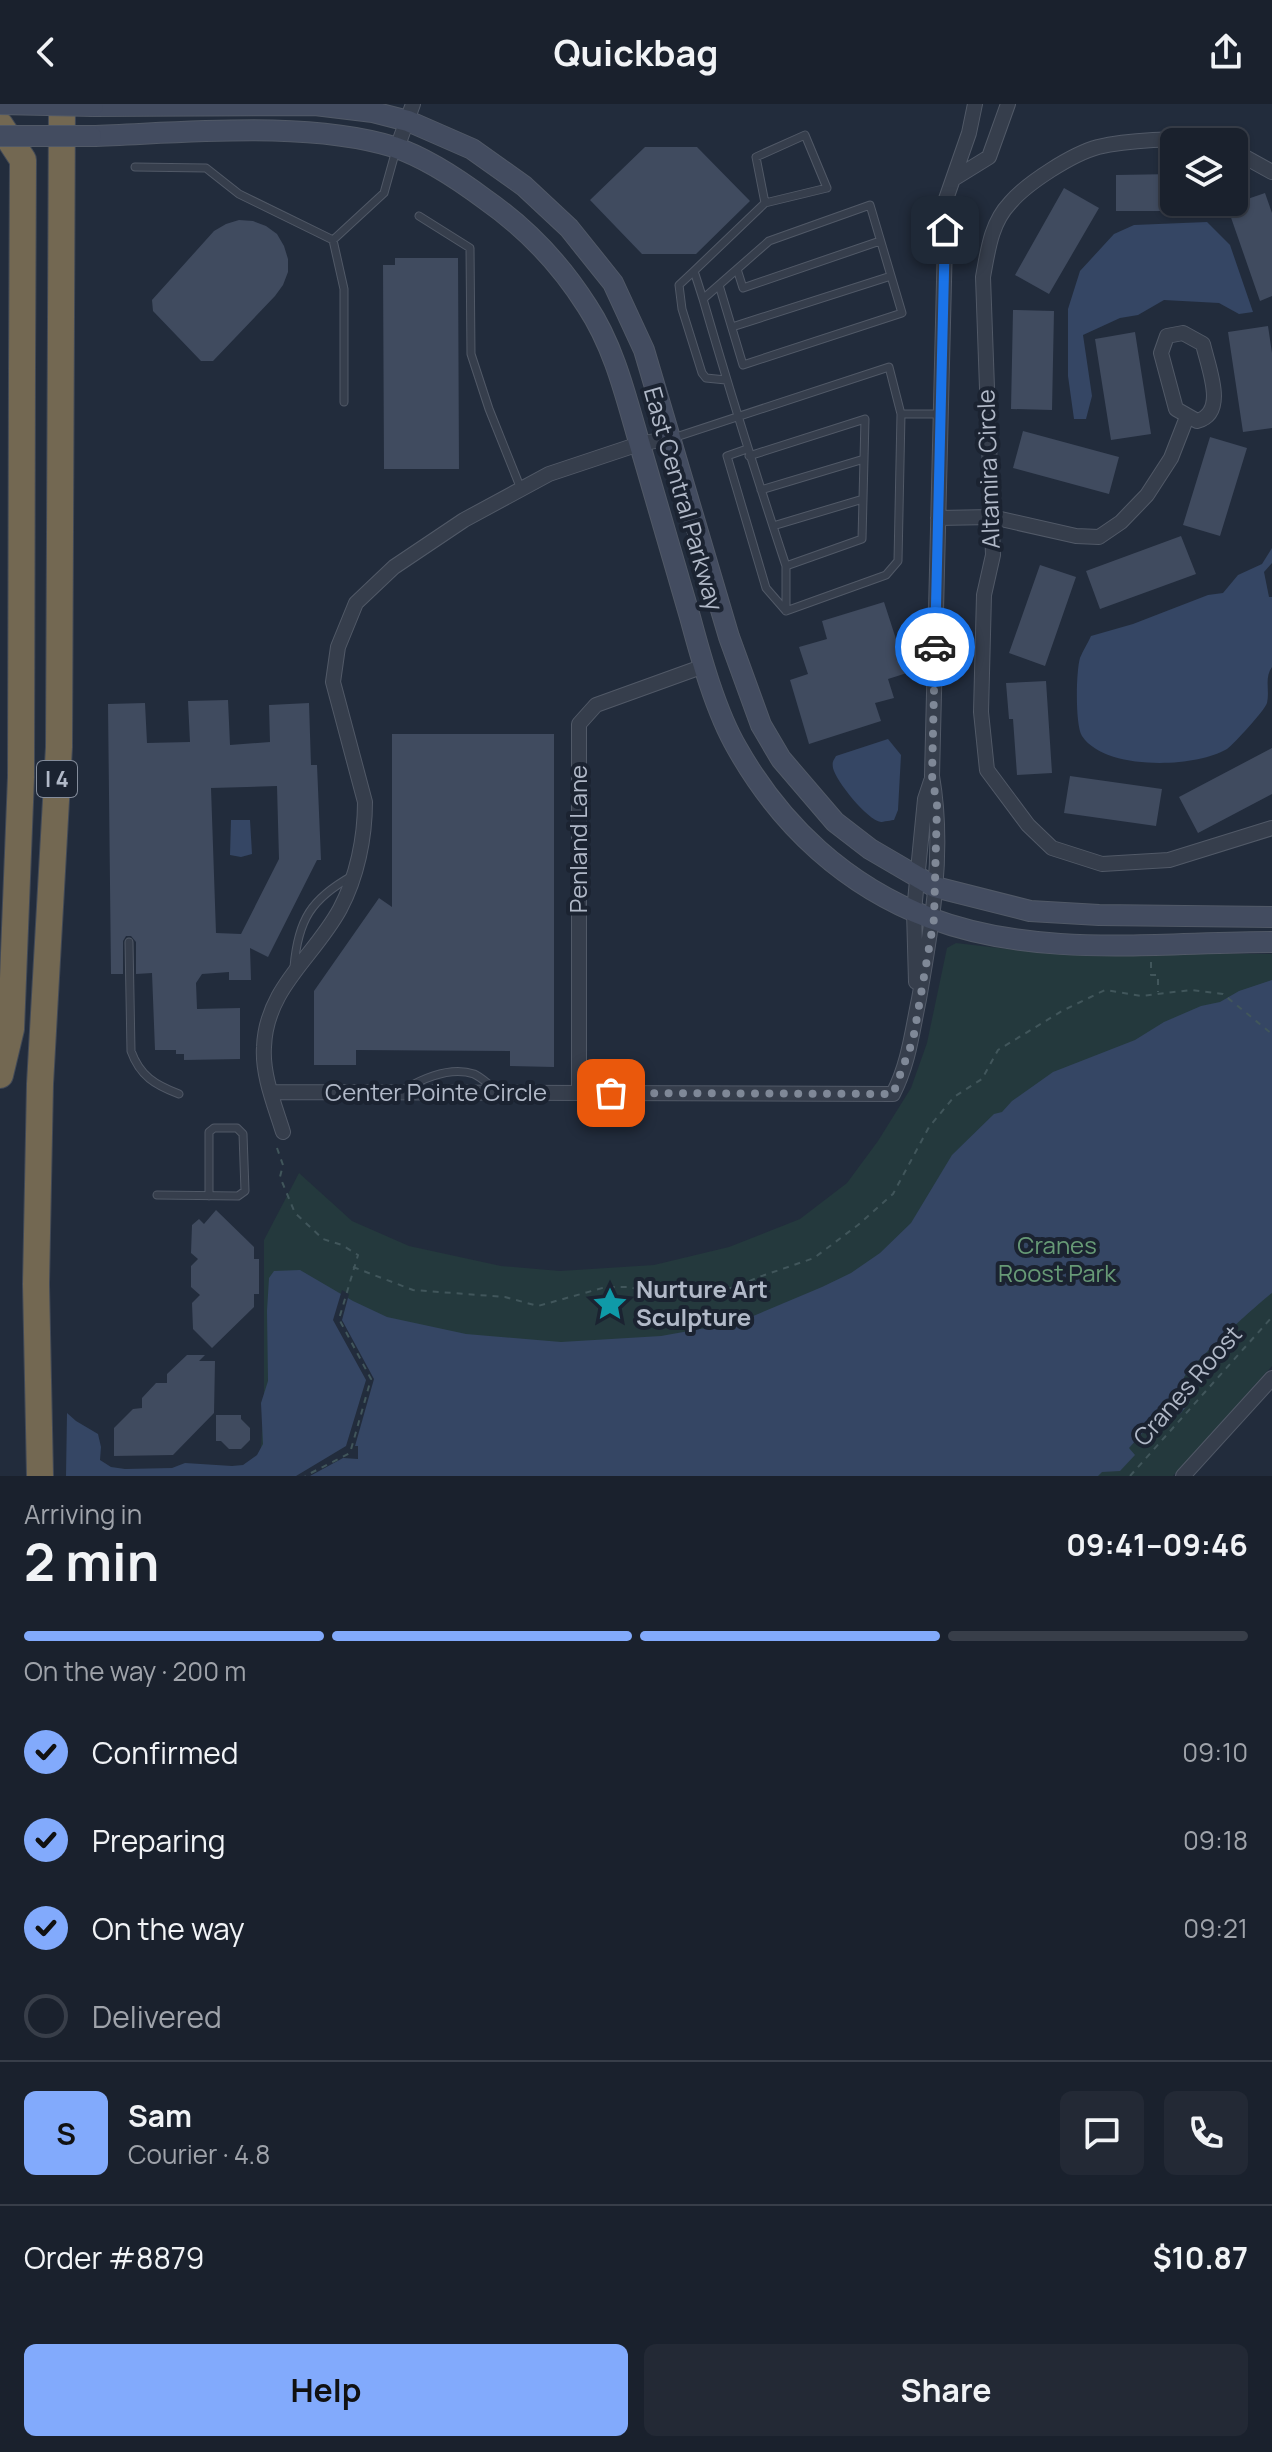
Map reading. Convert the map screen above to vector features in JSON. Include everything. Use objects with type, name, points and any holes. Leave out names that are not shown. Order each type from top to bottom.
[{"type":"highway","name":"I 4","points":[[39,1468],[36,1284],[40,1084],[59,747],[62,104]]},
{"type":"highway","points":[[0,1075],[11,1029],[21,777],[24,170],[3,133]]},
{"type":"highway","points":[[24,170],[44,136]]},
{"type":"main road","name":"East Central Parkway","points":[[0,104],[315,105],[410,113],[472,149],[524,186],[569,228],[613,283],[644,350],[729,637],[761,725],[789,769],[835,822],[870,849],[935,887],[1030,911],[1272,917]]},
{"type":"main road","name":"East Central Parkway","points":[[3,133],[44,136],[316,133],[397,148],[451,174],[503,211],[548,253],[589,308],[620,372],[704,666],[735,746],[781,815],[815,848],[862,884],[914,911],[1007,939],[1075,945],[1272,942]]},
{"type":"street","points":[[932,776],[946,199],[969,133],[975,104]]},
{"type":"street","points":[[955,178],[989,157],[1008,104]]},
{"type":"street","points":[[397,148],[410,113]]},
{"type":"street","name":"Altamira Circle","points":[[1160,140],[1097,147],[1045,173],[1009,203],[991,233],[983,277],[993,555],[984,595],[981,712],[987,770],[1028,825],[1052,848],[1102,864],[1169,860],[1272,828]]},
{"type":"street","points":[[1248,159],[1272,172]]},
{"type":"street","points":[[1183,333],[1203,344],[1214,399],[1213,410],[1207,418],[1197,421],[1187,417],[1176,409],[1161,353],[1167,336],[1183,333]]},
{"type":"street","points":[[938,518],[992,517],[1076,536],[1099,537],[1121,522],[1147,495],[1171,458],[1187,417]]},
{"type":"street","points":[[283,1132],[271,1092],[263,1048],[275,998],[339,910],[354,874],[365,817],[365,802],[333,682],[338,647],[356,603],[394,567],[464,520],[549,474],[639,444],[671,438]]},
{"type":"street","name":"Penland Lane","points":[[579,1093],[579,724],[596,705],[704,666]]},
{"type":"street","name":"Center Pointe Circle","points":[[917,1007],[914,911],[925,799],[932,776]]},
{"type":"street","name":"Center Pointe Circle","points":[[271,1092],[893,1094],[913,1040],[934,919],[937,805],[932,776]]},
{"type":"street","points":[[1183,1476],[1272,1378]]},
{"type":"lane","points":[[726,380],[706,378],[702,373],[682,309],[679,285],[765,203],[827,188],[805,135],[756,157],[765,203]]},
{"type":"lane","points":[[333,240],[384,193],[397,148]]},
{"type":"lane","points":[[135,167],[206,168],[239,194],[333,240]]},
{"type":"lane","points":[[703,299],[769,241],[870,205],[902,313],[743,365],[719,285]]},
{"type":"lane","points":[[419,216],[470,248],[471,354],[521,489]]},
{"type":"lane","points":[[333,240],[344,289],[344,402]]},
{"type":"lane","points":[[737,269],[743,288],[880,241]]},
{"type":"lane","points":[[694,271],[737,417],[786,566],[786,611]]},
{"type":"lane","points":[[732,327],[891,276]]},
{"type":"lane","points":[[671,438],[889,367],[901,414],[898,561],[886,575],[786,611]]},
{"type":"lane","points":[[901,414],[940,414]]},
{"type":"lane","points":[[786,566],[862,539],[865,419],[727,456],[766,588],[786,611]]},
{"type":"lane","points":[[761,490],[864,459]]},
{"type":"lane","points":[[773,526],[863,499]]},
{"type":"lane","points":[[294,973],[297,938],[308,914],[327,890],[354,874]]},
{"type":"lane","points":[[129,942],[131,1051],[148,1079],[179,1094]]},
{"type":"lane","points":[[157,1195],[209,1196],[238,1196],[245,1191],[243,1134],[237,1128],[214,1128],[209,1132],[209,1196]]},
{"type":"path","points":[[1151,960],[1151,975],[1158,975],[1158,993]]},
{"type":"path","points":[[353,1267],[413,1290],[505,1297],[538,1306],[608,1287],[628,1287],[678,1297],[698,1296],[739,1286],[814,1258],[858,1225],[893,1194],[929,1127],[954,1097],[982,1079],[998,1050],[1062,1011],[1105,990],[1141,996],[1200,990],[1223,994],[1272,1034]]},
{"type":"path","points":[[277,1148],[283,1165],[280,1177],[295,1213],[323,1239],[342,1245],[358,1255],[339,1319],[371,1379],[350,1453],[305,1476]]},
{"type":"path","points":[[608,1287],[609,1296],[618,1302],[618,1308],[611,1313],[603,1311],[601,1305],[609,1296]]},
{"type":"path","name":"Cranes Roost","points":[[1130,1476],[1272,1317]]},
{"type":"path","points":[[1135,1471],[1139,1474]]},
{"type":"green space","name":"Cranes Roost Park","points":[[956,943],[1034,952],[1272,954],[1272,1366],[1173,1476],[255,1476],[261,1448],[264,1394],[264,1240],[299,1173],[352,1221],[409,1246],[501,1266],[560,1271],[654,1265],[729,1247],[800,1219],[847,1183],[911,1088],[927,1043],[947,948]]},
{"type":"water","points":[[1207,222],[1230,245],[1253,312],[1239,314],[1219,303],[1164,300],[1138,315],[1120,318],[1083,335],[1092,396],[1086,419],[1074,419],[1068,376],[1068,309],[1080,271],[1114,234],[1134,225]]},
{"type":"water","points":[[1272,548],[1272,563],[1264,572],[1269,597],[1272,597],[1272,667],[1268,675],[1267,703],[1227,749],[1194,760],[1151,763],[1110,755],[1082,736],[1078,721],[1078,674],[1080,658],[1091,636],[1133,624],[1208,595],[1223,593],[1238,575],[1262,564]]},
{"type":"water","points":[[888,739],[901,755],[898,810],[894,820],[881,822],[868,815],[853,799],[835,774],[833,763],[836,756]]},
{"type":"water","points":[[231,820],[250,820],[252,854],[241,857],[230,855]]},
{"type":"water","name":"Cranes Roost Park","points":[[1272,980],[1272,1293],[1189,1371],[1183,1385],[1190,1402],[1181,1413],[1146,1429],[1129,1448],[1135,1455],[1120,1471],[1102,1472],[1098,1476],[66,1476],[67,1413],[98,1434],[100,1460],[111,1467],[172,1468],[185,1463],[232,1466],[243,1465],[257,1455],[263,1444],[261,1403],[268,1381],[267,1311],[269,1278],[274,1271],[300,1270],[387,1317],[466,1334],[561,1342],[661,1336],[739,1322],[851,1273],[880,1253],[911,1223],[952,1155],[994,1114],[1002,1112],[1012,1101],[1053,1072],[1135,1040],[1164,1022],[1201,1006],[1220,1002],[1239,991]]},
{"type":"pier","points":[[342,1290],[349,1294],[342,1320],[374,1379],[355,1446],[358,1446],[358,1459],[343,1458],[310,1476],[296,1476],[346,1446],[366,1380],[333,1320]]},
{"type":"building","points":[[645,147],[697,147],[750,201],[696,254],[642,254],[590,200]]},
{"type":"building","points":[[1160,174],[1160,211],[1116,211],[1116,175]]},
{"type":"building","points":[[1064,188],[1099,208],[1049,294],[1015,275]]},
{"type":"building","points":[[1265,193],[1272,213],[1272,296],[1260,301],[1230,216],[1248,216],[1248,199]]},
{"type":"building","points":[[239,220],[253,221],[277,234],[288,259],[288,272],[275,296],[213,361],[201,361],[153,311],[152,300],[214,231]]},
{"type":"building","points":[[395,258],[458,258],[459,469],[384,469],[383,265],[395,265]]},
{"type":"building","points":[[1013,310],[1054,311],[1052,410],[1011,409]]},
{"type":"building","points":[[1268,326],[1272,353],[1272,428],[1243,432],[1228,332]]},
{"type":"building","points":[[1135,332],[1151,434],[1111,440],[1095,339]]},
{"type":"building","points":[[1023,431],[1119,457],[1109,494],[1013,468]]},
{"type":"building","points":[[1210,437],[1247,448],[1220,536],[1183,525]]},
{"type":"building","points":[[1181,536],[1196,574],[1100,609],[1086,571]]},
{"type":"building","points":[[1040,565],[1076,577],[1045,666],[1009,653]]},
{"type":"building","points":[[884,602],[907,673],[888,679],[894,698],[875,703],[881,721],[809,744],[790,680],[808,674],[799,647],[827,639],[822,621]]},
{"type":"building","points":[[1046,681],[1052,773],[1017,775],[1013,719],[1009,719],[1006,683]]},
{"type":"building","points":[[228,700],[230,745],[270,742],[269,705],[309,703],[311,765],[317,765],[321,860],[317,860],[268,957],[250,948],[251,980],[229,980],[229,972],[202,974],[196,983],[197,1009],[240,1008],[240,1059],[184,1060],[184,1054],[176,1054],[176,1050],[155,1050],[152,973],[136,974],[136,942],[131,936],[126,936],[123,941],[123,974],[111,974],[108,704],[145,703],[147,743],[190,742],[188,701]],"holes":[[[277,786],[279,859],[241,934],[216,933],[211,788]]]},
{"type":"building","points":[[392,734],[554,734],[554,1067],[510,1066],[510,1051],[356,1050],[356,1065],[314,1065],[314,991],[379,898],[392,907]]},
{"type":"building","points":[[1272,748],[1272,794],[1198,833],[1179,797]]},
{"type":"building","points":[[1070,776],[1162,789],[1156,826],[1064,813]]},
{"type":"building","points":[[216,1210],[254,1247],[254,1259],[259,1259],[259,1294],[254,1294],[254,1307],[212,1348],[193,1329],[192,1303],[200,1295],[191,1287],[191,1266],[198,1259],[191,1253],[192,1225],[199,1219],[204,1224]]},
{"type":"building","points":[[187,1355],[205,1355],[199,1361],[215,1361],[214,1413],[173,1455],[114,1456],[114,1428],[133,1409],[142,1408],[142,1398],[156,1383],[167,1383],[167,1374]]},
{"type":"building","points":[[216,1415],[241,1415],[250,1428],[250,1440],[241,1449],[229,1449],[221,1441],[216,1441]]},
{"type":"way so far","points":[[611,1093],[893,1094],[913,1040],[934,919],[937,805],[932,776],[935,647]]},
{"type":"place","name":"Nurture Art Sculpture","points":[[610,1304]]},
{"type":"route","points":[[935,647],[945,230]]}]
